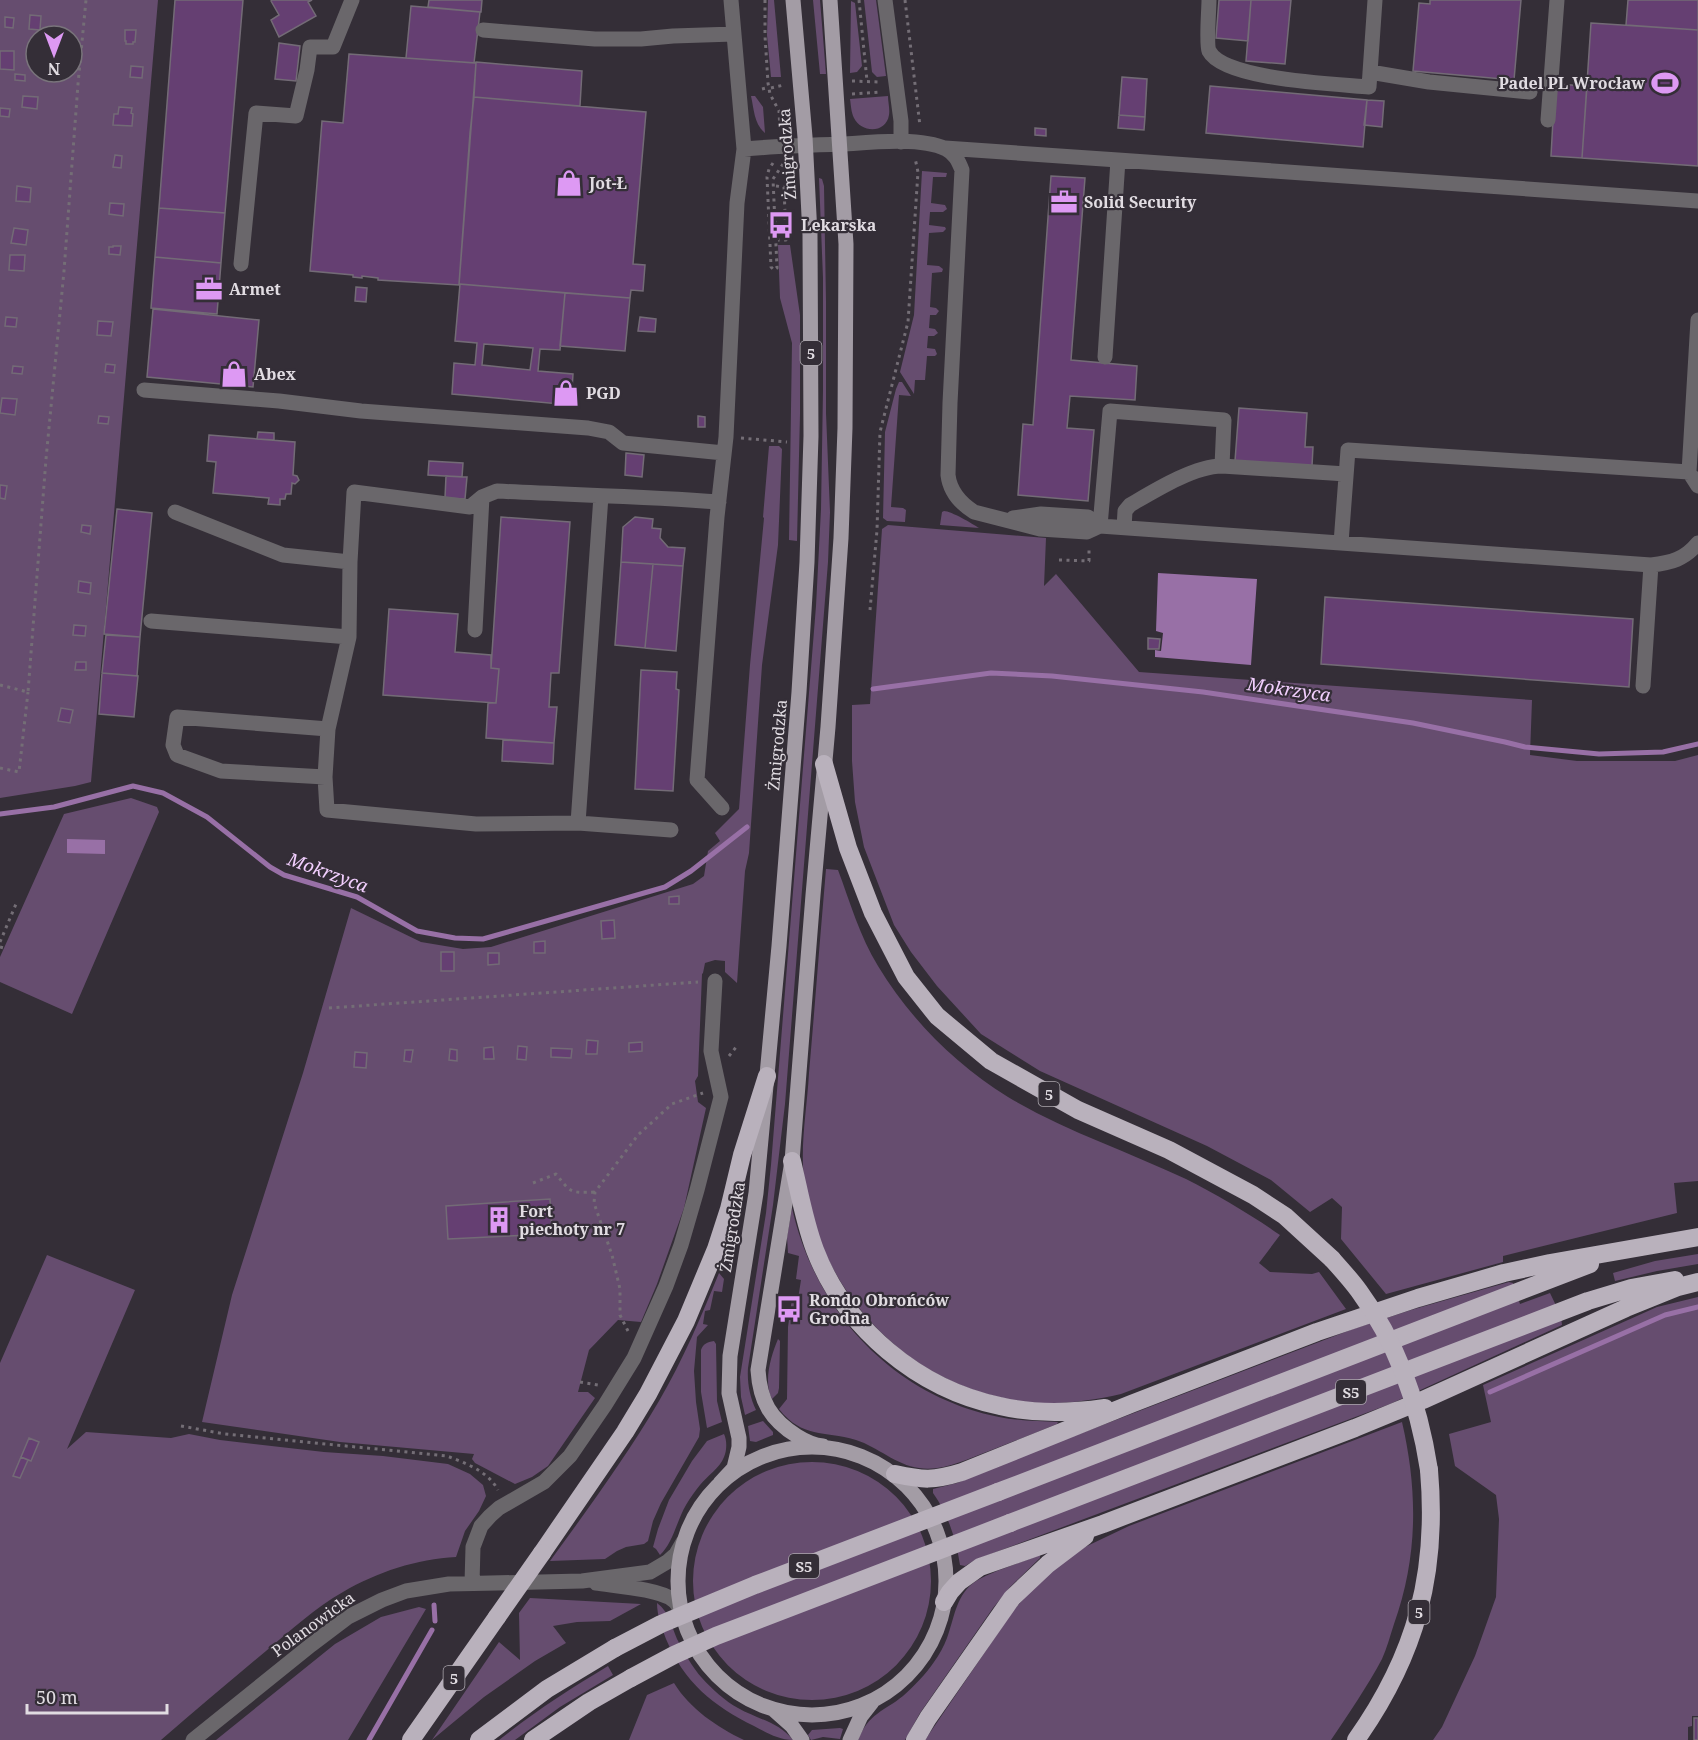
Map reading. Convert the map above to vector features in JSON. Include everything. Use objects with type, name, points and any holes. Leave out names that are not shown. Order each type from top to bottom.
[{"type":"highway","name":"5","points":[[824,764],[848,848],[873,913],[906,977],[937,1016],[990,1061],[1078,1110],[1170,1150],[1253,1195],[1285,1216],[1320,1246],[1359,1291],[1392,1345],[1414,1400],[1424,1439],[1430,1470],[1432,1529],[1428,1571],[1421,1606],[1410,1640],[1396,1674],[1376,1711],[1356,1740]]},
{"type":"highway","name":"5","points":[[411,1740],[625,1432],[648,1394],[700,1289],[722,1229],[767,1076]]},
{"type":"highway","points":[[792,1161],[812,1240],[825,1273],[853,1315],[889,1352],[944,1387],[1000,1406],[1031,1410],[1071,1411],[1131,1404]]},
{"type":"highway","points":[[894,1474],[928,1480],[947,1477],[1317,1332],[1418,1298],[1515,1270],[1698,1237]]},
{"type":"highway","name":"S5","points":[[479,1740],[548,1689],[615,1648],[661,1624],[744,1589],[1626,1250]]},
{"type":"highway","points":[[944,1602],[959,1582],[980,1567],[1103,1524],[1283,1456],[1413,1404],[1626,1308],[1698,1280]]},
{"type":"highway","name":"S5","points":[[533,1740],[589,1702],[631,1678],[725,1632],[1588,1301],[1631,1288],[1698,1280]]},
{"type":"highway","points":[[915,1740],[1012,1598],[1048,1564],[1103,1524]]},
{"type":"main road","name":"Żmigrodzka","points":[[720,1483],[734,1468],[739,1447],[729,1398],[730,1356],[756,1193],[799,692],[807,562],[811,436],[810,235],[793,0]]},
{"type":"main road","name":"5","points":[[824,764],[841,538],[845,428],[846,244],[830,0]]},
{"type":"main road","points":[[823,1446],[801,1446],[760,1456],[743,1465],[720,1483],[697,1510],[683,1542],[677,1577],[681,1612],[687,1632],[695,1648],[723,1682],[742,1696],[774,1710],[808,1715],[830,1714],[855,1708],[888,1692],[902,1681],[924,1656],[935,1635],[944,1602],[946,1582],[942,1545],[924,1506],[913,1492],[894,1474],[863,1456],[842,1449],[813,1444],[784,1428],[772,1417],[759,1381],[759,1361],[792,1161],[824,764]]},
{"type":"main road","points":[[850,1740],[861,1716],[874,1700]]},
{"type":"main road","points":[[774,1710],[792,1726],[802,1740]]},
{"type":"street","points":[[241,264],[256,113],[296,116],[310,47],[333,47],[352,0]]},
{"type":"street","points":[[722,808],[697,780],[726,437],[738,195],[744,149],[731,0]]},
{"type":"street","points":[[885,0],[901,121],[901,142]]},
{"type":"street","points":[[1209,0],[1208,48],[1213,56],[1233,68],[1277,79],[1369,87],[1375,0]]},
{"type":"street","points":[[1548,120],[1557,0]]},
{"type":"street","points":[[483,30],[595,39],[641,39],[689,43],[734,34]]},
{"type":"street","points":[[1370,72],[1428,82],[1530,92]]},
{"type":"street","points":[[744,149],[901,142],[945,148],[1698,201]]},
{"type":"street","points":[[945,148],[956,155],[962,170],[948,445],[949,482],[955,495],[974,512],[1040,529],[1124,528],[1651,565],[1669,564],[1680,559],[1698,543]]},
{"type":"street","points":[[1105,357],[1118,160]]},
{"type":"street","points":[[1698,320],[1689,472],[1698,486]]},
{"type":"street","points":[[144,390],[279,401],[362,411],[588,428],[609,432],[623,443],[724,453]]},
{"type":"street","points":[[1095,529],[1110,411],[1224,420],[1222,466]]},
{"type":"street","points":[[1341,543],[1348,450],[1689,472]]},
{"type":"street","points":[[1124,528],[1125,511],[1130,506],[1209,466],[1346,474]]},
{"type":"street","points":[[671,830],[578,824],[476,824],[327,810],[325,777],[328,729],[349,637],[354,492],[470,507],[482,497],[496,491],[719,502]]},
{"type":"street","points":[[578,824],[602,496]]},
{"type":"street","points":[[475,630],[482,497]]},
{"type":"street","points":[[176,512],[283,555],[350,562]]},
{"type":"street","points":[[1643,686],[1651,565]]},
{"type":"street","points":[[151,621],[349,637]]},
{"type":"street","points":[[325,777],[221,771],[177,754],[173,745],[177,717],[328,729]]},
{"type":"street","points":[[472,1583],[473,1547],[481,1526],[499,1508],[544,1482],[570,1456],[634,1358],[666,1286],[681,1245],[721,1097],[711,1051],[708,981]]},
{"type":"street","name":"Polanowicka","points":[[193,1740],[311,1645],[364,1608],[406,1592],[448,1584],[582,1581],[650,1572],[676,1554],[683,1542]]},
{"type":"street","name":"Polanowicka","points":[[582,1581],[650,1591],[668,1596],[675,1600],[681,1612]]},
{"type":"path","points":[[0,768],[19,772],[28,692],[86,0]]},
{"type":"path","points":[[765,0],[768,83],[770,94],[779,111],[780,131]]},
{"type":"path","points":[[848,81],[867,81],[859,0]]},
{"type":"path","points":[[905,0],[916,89]]},
{"type":"path","points":[[771,88],[784,85]]},
{"type":"path","points":[[848,95],[889,91]]},
{"type":"path","points":[[870,610],[877,530],[880,432],[908,322],[918,172],[915,155]]},
{"type":"path","points":[[773,160],[769,170],[769,186],[771,267],[774,270],[777,268],[773,179],[783,166],[783,162]]},
{"type":"path","points":[[918,172],[922,165]]},
{"type":"path","points":[[776,186],[784,187],[786,240],[778,240]]},
{"type":"path","points":[[726,437],[787,442]]},
{"type":"path","points":[[1059,560],[1089,561],[1095,529]]},
{"type":"path","points":[[0,685],[28,692]]},
{"type":"path","points":[[0,942],[16,904]]},
{"type":"path","points":[[329,1008],[708,981]]},
{"type":"path","points":[[624,1322],[620,1316],[620,1289],[612,1255],[594,1203],[595,1192],[638,1135],[672,1104],[720,1088]]},
{"type":"path","points":[[533,1183],[550,1174],[556,1174],[568,1188],[575,1192],[595,1192]]},
{"type":"path","points":[[181,1426],[236,1436],[447,1456],[473,1466],[495,1485]]},
{"type":"shaded area","points":[[0,0],[158,0],[91,782],[0,798]]},
{"type":"shaded area","points":[[768,0],[774,0],[781,77],[771,77],[767,35]]},
{"type":"shaded area","points":[[813,0],[820,0],[826,74],[820,74]]},
{"type":"shaded area","points":[[864,0],[876,0],[886,76],[877,77],[872,72]]},
{"type":"shaded area","points":[[851,1],[855,3],[862,66],[857,72],[850,73]]},
{"type":"shaded area","points":[[751,96],[755,96],[763,107],[765,133],[757,121]]},
{"type":"shaded area","points":[[888,96],[889,115],[883,126],[867,129],[857,123],[852,113],[850,99]]},
{"type":"shaded area","points":[[922,171],[947,173],[946,177],[933,177],[931,203],[945,205],[947,209],[943,212],[930,212],[929,225],[946,229],[943,232],[929,233],[927,265],[939,266],[943,269],[942,272],[932,273],[930,307],[939,311],[936,315],[930,315],[929,328],[935,329],[938,333],[928,336],[927,348],[935,349],[937,354],[927,356],[925,380],[915,380],[914,394],[900,372],[914,315]]},
{"type":"shaded area","points":[[819,178],[822,179],[824,186],[826,413],[830,512],[828,562],[785,1104],[773,1205],[748,1368],[749,1390],[756,1410],[745,1415],[740,1377],[766,1213],[771,1165],[816,606],[821,509],[823,390],[823,278]]},
{"type":"shaded area","points":[[778,245],[790,245],[800,315],[797,541],[789,540],[792,343],[780,298]]},
{"type":"shaded area","points":[[899,382],[902,382],[911,396],[899,395],[891,507],[906,510],[905,522],[887,521],[883,518],[885,432]]},
{"type":"shaded area","points":[[769,446],[779,446],[782,449],[778,545],[762,665],[737,983],[725,972],[725,961],[715,960],[705,963],[702,974],[698,1076],[695,1081],[698,1102],[706,1108],[684,1208],[641,1322],[618,1320],[589,1350],[578,1392],[588,1392],[595,1398],[548,1466],[532,1477],[515,1484],[475,1463],[472,1459],[474,1454],[340,1442],[202,1422],[232,1295],[303,1073],[351,908],[421,942],[463,949],[491,947],[693,884],[704,876],[708,851],[720,841],[715,833],[739,809]]},
{"type":"shaded area","points":[[944,511],[957,515],[979,528],[940,525]]},
{"type":"shaded area","points":[[888,525],[1046,538],[1044,586],[1056,574],[1139,672],[1532,700],[1530,755],[1577,761],[1675,761],[1698,755],[1698,1181],[1674,1183],[1677,1213],[1503,1256],[1503,1262],[1386,1294],[1341,1239],[1342,1207],[1332,1198],[1310,1212],[1271,1180],[1207,1146],[1040,1071],[981,1034],[937,986],[894,925],[864,847],[855,802],[852,705],[870,704],[882,529]]},
{"type":"shaded area","points":[[1158,573],[1257,579],[1251,665],[1155,657],[1155,650],[1161,651],[1163,633],[1156,631]]},
{"type":"shaded area","points":[[131,798],[157,807],[159,812],[72,1014],[0,982],[0,957],[64,814]]},
{"type":"shaded area","points":[[67,839],[105,840],[105,854],[67,853]]},
{"type":"shaded area","points":[[826,869],[838,870],[866,943],[891,986],[920,1022],[952,1055],[989,1084],[1030,1109],[1074,1131],[1186,1179],[1257,1220],[1280,1235],[1259,1263],[1270,1272],[1312,1274],[1319,1272],[1346,1309],[1121,1394],[1071,1402],[1028,1402],[991,1395],[956,1383],[923,1366],[894,1344],[868,1318],[845,1289],[827,1257],[814,1222],[805,1186],[804,1130]]},
{"type":"shaded area","points":[[792,1208],[803,1246],[819,1281],[840,1314],[864,1343],[893,1369],[925,1390],[961,1406],[999,1417],[1058,1422],[1057,1424],[963,1461],[928,1469],[903,1463],[856,1440],[805,1429],[788,1419],[779,1409],[787,1399],[788,1327],[792,1298],[798,1299],[801,1280],[796,1279],[799,1256],[788,1253],[787,1237]]},
{"type":"shaded area","points":[[1698,1254],[1698,1264],[1615,1281],[1613,1273],[1655,1261]]},
{"type":"shaded area","points":[[47,1255],[135,1290],[67,1449],[86,1432],[171,1438],[189,1434],[220,1440],[448,1464],[470,1474],[483,1485],[486,1496],[465,1531],[456,1557],[427,1560],[398,1568],[370,1578],[333,1598],[294,1627],[161,1740],[0,1740],[0,1363]]},
{"type":"shaded area","points":[[719,1273],[724,1279],[722,1292],[714,1291],[710,1310],[705,1311],[703,1324],[708,1325],[697,1337],[694,1371],[699,1437],[661,1503],[648,1541],[644,1544],[626,1547],[605,1559],[550,1561],[620,1463],[668,1386]]},
{"type":"shaded area","points":[[1509,1282],[1513,1283],[1520,1304],[1550,1293],[1561,1316],[1562,1325],[1390,1404],[975,1560],[965,1566],[960,1565],[951,1527],[933,1489],[957,1483],[1353,1329]]},
{"type":"shaded area","points":[[1698,1297],[1698,1716],[1692,1716],[1692,1726],[1688,1727],[1688,1740],[1433,1740],[1442,1727],[1475,1656],[1496,1597],[1499,1519],[1496,1495],[1455,1466],[1449,1434],[1491,1422],[1483,1385],[1657,1307]]},
{"type":"shaded area","points":[[778,1339],[780,1341],[779,1388],[778,1393],[772,1399],[768,1377]]},
{"type":"shaded area","points":[[714,1341],[716,1344],[717,1401],[722,1422],[707,1428],[701,1392],[701,1350],[703,1346]]},
{"type":"shaded area","points":[[763,1421],[773,1435],[756,1442],[750,1441],[748,1426]]},
{"type":"shaded area","points":[[1402,1422],[1413,1499],[1408,1574],[1382,1659],[1331,1740],[925,1740],[1013,1611],[1055,1568],[1085,1547],[1129,1526]]},
{"type":"shaded area","points":[[724,1434],[726,1448],[722,1461],[691,1497],[672,1538],[660,1555],[653,1547],[669,1500],[707,1441]]},
{"type":"shaded area","points":[[800,1462],[824,1462],[847,1467],[868,1476],[888,1489],[904,1505],[917,1525],[926,1546],[931,1581],[929,1604],[922,1627],[904,1657],[888,1673],[868,1686],[847,1695],[824,1700],[800,1700],[777,1695],[756,1686],[736,1673],[720,1657],[707,1637],[698,1616],[693,1593],[693,1569],[698,1546],[707,1525],[720,1505],[736,1489],[756,1476],[777,1467]]},
{"type":"shaded area","points":[[1040,1555],[1040,1558],[1010,1587],[993,1608],[920,1713],[905,1740],[858,1740],[872,1718],[903,1696],[931,1666],[947,1638],[956,1609],[967,1589],[986,1576]]},
{"type":"shaded area","points":[[530,1598],[641,1604],[610,1621],[577,1622],[553,1626],[566,1643],[535,1661],[484,1697],[432,1740],[499,1642],[520,1660],[519,1613]]},
{"type":"shaded area","points":[[657,1603],[667,1615],[677,1639],[698,1674],[733,1705],[781,1729],[793,1740],[773,1736],[739,1718],[701,1691],[673,1654],[661,1626]]},
{"type":"shaded area","points":[[419,1607],[426,1609],[348,1740],[216,1740],[335,1644],[381,1617]]},
{"type":"shaded area","points":[[608,1666],[613,1675],[560,1707],[515,1740],[499,1740],[552,1701]]},
{"type":"shaded area","points":[[674,1683],[696,1709],[744,1740],[629,1740],[647,1695]]},
{"type":"shaded area","points":[[843,1729],[840,1739],[823,1737],[811,1740],[808,1735],[812,1730]]},
{"type":"building","points":[[175,0],[243,0],[225,213],[159,208]]},
{"type":"building","points":[[272,0],[312,0],[308,2],[316,16],[279,37],[271,20],[279,15]]},
{"type":"building","points":[[429,0],[482,0],[481,12],[428,7]]},
{"type":"building","points":[[1219,0],[1251,0],[1248,41],[1216,38]]},
{"type":"building","points":[[1251,0],[1291,0],[1285,64],[1246,61]]},
{"type":"building","points":[[1430,0],[1521,0],[1514,80],[1413,71],[1419,3],[1430,4]]},
{"type":"building","points":[[1628,0],[1698,0],[1698,30],[1626,25]]},
{"type":"building","points":[[411,6],[480,12],[474,63],[406,58]]},
{"type":"building","points":[[30,15],[41,16],[40,24],[29,24]]},
{"type":"building","points":[[5,17],[14,18],[13,28],[5,27]]},
{"type":"building","points":[[1591,23],[1698,30],[1698,166],[1582,158]]},
{"type":"building","points":[[125,30],[136,30],[133,44],[126,44]]},
{"type":"building","points":[[279,43],[300,46],[296,81],[275,79]]},
{"type":"building","points":[[0,51],[14,51],[14,70],[0,69]]},
{"type":"building","points":[[349,54],[476,63],[459,285],[378,280],[378,278],[310,271],[322,121],[343,123]]},
{"type":"building","points":[[476,62],[582,71],[580,106],[474,97]]},
{"type":"building","points":[[131,66],[143,67],[142,78],[130,77]]},
{"type":"building","points":[[15,74],[24,75],[24,81],[15,80]]},
{"type":"building","points":[[1122,77],[1147,79],[1145,117],[1119,115]]},
{"type":"building","points":[[1555,84],[1587,86],[1582,158],[1551,156]]},
{"type":"building","points":[[1210,86],[1367,100],[1363,147],[1206,133]]},
{"type":"building","points":[[23,96],[38,97],[37,109],[22,107]]},
{"type":"building","points":[[474,97],[646,112],[633,264],[645,265],[643,291],[631,290],[630,298],[459,284]]},
{"type":"building","points":[[1367,100],[1384,101],[1382,127],[1364,125]]},
{"type":"building","points":[[119,107],[132,108],[132,126],[113,125],[114,114],[118,114]]},
{"type":"building","points":[[0,108],[10,109],[9,117],[0,116]]},
{"type":"building","points":[[1119,115],[1145,117],[1144,130],[1118,128]]},
{"type":"building","points":[[1035,128],[1046,129],[1046,136],[1035,135]]},
{"type":"building","points":[[115,155],[122,156],[121,168],[113,167]]},
{"type":"building","points":[[1051,176],[1085,178],[1071,360],[1137,366],[1135,400],[1070,396],[1067,428],[1094,430],[1088,501],[1018,495],[1023,424],[1033,425]]},
{"type":"building","points":[[17,186],[31,188],[30,202],[16,201]]},
{"type":"building","points":[[110,203],[124,204],[123,216],[109,214]]},
{"type":"building","points":[[159,208],[225,213],[221,263],[155,257]]},
{"type":"building","points":[[14,228],[28,230],[26,245],[11,243]]},
{"type":"building","points":[[121,246],[120,255],[109,254],[109,247]]},
{"type":"building","points":[[10,255],[25,255],[24,271],[9,270]]},
{"type":"building","points":[[155,257],[221,263],[217,314],[151,308]]},
{"type":"building","points":[[460,284],[565,293],[560,350],[540,349],[538,371],[573,374],[571,405],[452,394],[454,363],[475,365],[477,343],[455,341]],"holes":[[[484,344],[533,348],[530,370],[482,365]]]},
{"type":"building","points":[[356,287],[367,288],[366,302],[355,301]]},
{"type":"building","points":[[565,293],[630,298],[625,351],[560,346]]},
{"type":"building","points":[[153,309],[259,320],[253,387],[147,377]]},
{"type":"building","points":[[6,317],[17,318],[16,327],[5,326]]},
{"type":"building","points":[[640,317],[656,319],[655,332],[638,331]]},
{"type":"building","points":[[98,321],[113,322],[111,336],[97,335]]},
{"type":"building","points":[[106,364],[115,365],[114,373],[105,372]]},
{"type":"building","points":[[13,366],[23,367],[22,374],[12,373]]},
{"type":"building","points":[[2,398],[17,399],[15,415],[0,413]]},
{"type":"building","points":[[1239,408],[1307,413],[1305,447],[1313,447],[1312,466],[1235,461]]},
{"type":"building","points":[[99,416],[109,417],[108,424],[98,423]]},
{"type":"building","points":[[698,416],[705,417],[705,427],[698,427]]},
{"type":"building","points":[[258,432],[274,433],[274,440],[257,439]]},
{"type":"building","points":[[209,435],[295,442],[293,475],[299,480],[295,484],[292,483],[291,494],[286,494],[285,499],[280,499],[280,505],[268,504],[269,498],[213,493],[216,462],[207,461]]},
{"type":"building","points":[[626,453],[644,455],[642,477],[625,475]]},
{"type":"building","points":[[429,461],[463,463],[462,477],[428,475]]},
{"type":"building","points":[[446,476],[467,477],[465,499],[445,498]]},
{"type":"building","points":[[0,485],[7,486],[5,499],[0,498]]},
{"type":"building","points":[[117,509],[152,513],[140,637],[104,634]]},
{"type":"building","points":[[501,517],[570,522],[559,673],[551,673],[549,707],[557,707],[554,743],[486,738],[488,703],[496,703],[499,669],[491,668]]},
{"type":"building","points":[[635,517],[653,519],[652,528],[661,529],[660,538],[668,547],[685,548],[683,566],[621,562],[623,527]]},
{"type":"building","points":[[82,525],[91,526],[90,534],[81,532]]},
{"type":"building","points":[[621,562],[653,564],[645,648],[615,645]]},
{"type":"building","points":[[653,564],[683,566],[676,651],[645,648]]},
{"type":"building","points":[[79,581],[91,583],[90,594],[78,592]]},
{"type":"building","points":[[1325,597],[1633,619],[1629,687],[1321,664]]},
{"type":"building","points":[[389,609],[458,614],[455,652],[491,655],[491,668],[499,669],[496,703],[383,695]]},
{"type":"building","points":[[74,625],[86,626],[85,636],[73,635]]},
{"type":"building","points":[[106,635],[140,637],[137,676],[102,673]]},
{"type":"building","points":[[1148,638],[1160,639],[1159,649],[1148,649]]},
{"type":"building","points":[[76,662],[86,662],[86,670],[75,670]]},
{"type":"building","points":[[641,670],[677,672],[676,689],[679,690],[673,791],[635,789]]},
{"type":"building","points":[[102,673],[138,676],[134,717],[99,714]]},
{"type":"building","points":[[61,708],[73,710],[70,723],[58,721]]},
{"type":"building","points":[[503,740],[554,743],[553,764],[502,761]]},
{"type":"building","points":[[679,896],[679,904],[669,904],[669,897]]},
{"type":"building","points":[[614,920],[615,938],[602,939],[601,921]]},
{"type":"building","points":[[545,941],[545,953],[534,953],[534,942]]},
{"type":"building","points":[[441,952],[454,952],[454,971],[441,971]]},
{"type":"building","points":[[488,953],[499,953],[499,964],[488,965]]},
{"type":"building","points":[[587,1040],[598,1041],[597,1054],[586,1054]]},
{"type":"building","points":[[642,1042],[642,1051],[629,1052],[629,1043]]},
{"type":"building","points":[[518,1046],[527,1047],[526,1060],[517,1059]]},
{"type":"building","points":[[493,1047],[494,1059],[484,1059],[484,1048]]},
{"type":"building","points":[[551,1048],[572,1049],[571,1058],[551,1057]]},
{"type":"building","points":[[450,1049],[457,1050],[457,1061],[449,1060]]},
{"type":"building","points":[[405,1050],[413,1050],[411,1062],[404,1061]]},
{"type":"building","points":[[355,1052],[367,1053],[366,1068],[354,1067]]},
{"type":"building","name":"Fort piechoty nr 7","points":[[550,1199],[552,1234],[448,1239],[446,1206]]},
{"type":"building","points":[[29,1438],[39,1442],[31,1461],[21,1457]]},
{"type":"building","points":[[21,1457],[28,1460],[20,1478],[13,1476]]},
{"type":"building","points":[[1694,1718],[1698,1718],[1698,1740],[1694,1740]]},
{"type":"waterway","name":"Mokrzyca","points":[[873,689],[991,673],[1052,676],[1203,692],[1413,723],[1525,747],[1599,754],[1663,752],[1698,744]]},
{"type":"waterway","name":"Mokrzyca","points":[[0,814],[54,807],[133,786],[163,793],[207,817],[270,867],[284,875],[357,897],[417,931],[455,938],[483,939],[665,887],[691,871],[747,827]]},
{"type":"waterway","points":[[1490,1392],[1665,1315],[1698,1307]]},
{"type":"waterway","points":[[434,1605],[435,1621]]},
{"type":"waterway","points":[[369,1740],[432,1630]]},
{"type":"place","name":"Padel PL Wrocław","points":[[1665,83]]},
{"type":"place","name":"Jot-Ł","points":[[569,183]]},
{"type":"place","name":"Solid Security","points":[[1064,202]]},
{"type":"place","name":"Lekarska","points":[[781,225]]},
{"type":"place","name":"Armet","points":[[209,289]]},
{"type":"place","name":"Abex","points":[[234,374]]},
{"type":"place","name":"PGD","points":[[566,393]]},
{"type":"place","name":"Fort piechoty nr 7","points":[[499,1220]]},
{"type":"place","name":"Rondo Obrońców Grodna","points":[[789,1309]]}]
